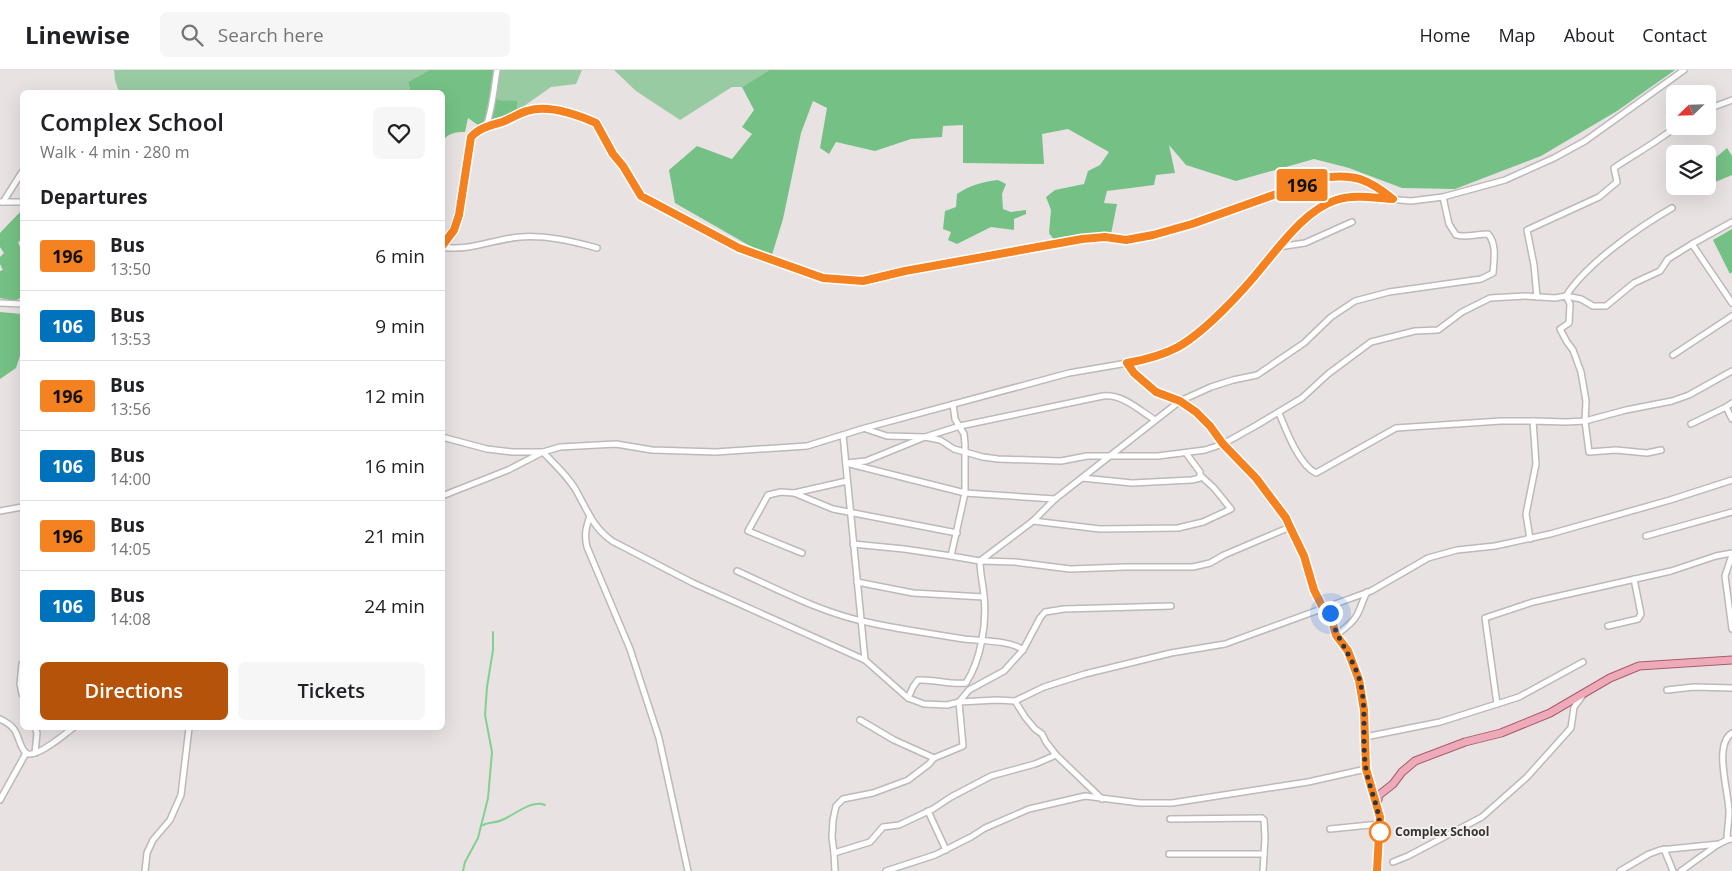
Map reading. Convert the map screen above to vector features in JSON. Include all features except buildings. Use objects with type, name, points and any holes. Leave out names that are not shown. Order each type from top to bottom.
[{"type":"main road","points":[[1377,871],[1380,824],[1377,804],[1379,795],[1393,784],[1402,772],[1415,761],[1465,742],[1501,733],[1550,713],[1625,671],[1639,666],[1732,660]]},
{"type":"street","points":[[485,127],[489,117],[497,70]]},
{"type":"street","points":[[445,495],[508,470],[543,452],[560,447],[616,444],[652,450],[716,452],[807,446],[865,428],[1069,373],[1147,358],[1178,347],[1205,326],[1248,285],[1278,247],[1323,206],[1336,200],[1355,196],[1411,201],[1443,197],[1505,180],[1554,158],[1585,141],[1684,70]]},
{"type":"street","points":[[1716,106],[1732,100]]},
{"type":"street","points":[[445,242],[454,230],[459,215],[471,137],[485,127],[536,109],[560,110],[596,123],[613,154],[623,166],[641,196],[739,248],[823,278],[846,281],[863,281],[905,271],[1068,241],[1096,237],[1136,239],[1192,224],[1321,178],[1338,176],[1364,180],[1376,186],[1393,199]]},
{"type":"street","points":[[1537,297],[1534,265],[1527,230],[1599,197],[1617,182],[1614,168],[1643,148],[1659,141],[1667,135]]},
{"type":"street","points":[[2,202],[14,188],[20,176]]},
{"type":"street","points":[[980,561],[1033,521],[1055,499],[1180,401],[1210,387],[1257,375],[1304,343],[1330,316],[1354,301],[1389,292],[1481,280],[1493,273],[1495,258],[1492,239],[1488,234],[1460,237],[1456,235],[1450,224],[1443,197]]},
{"type":"street","points":[[2,202],[20,202]]},
{"type":"street","points":[[1566,296],[1574,283],[1602,259],[1647,222],[1672,208]]},
{"type":"street","points":[[1278,247],[1305,243],[1352,222]]},
{"type":"street","points":[[865,428],[888,436],[925,437],[940,440],[954,449],[998,460],[1060,461],[1087,456],[1158,456],[1205,450],[1223,444],[1279,413],[1302,398],[1328,374],[1371,342],[1415,331],[1438,330],[1462,312],[1490,298],[1555,298],[1566,296],[1581,298],[1593,306],[1606,306],[1634,283],[1660,271],[1668,259],[1732,222]]},
{"type":"street","points":[[445,247],[459,249],[520,237],[562,238],[597,248]]},
{"type":"street","points":[[1692,244],[1732,303]]},
{"type":"street","points":[[1566,296],[1570,304],[1570,323],[1560,329],[1573,350],[1581,372],[1586,401],[1585,421],[1589,452],[1616,450],[1647,453],[1661,450]]},
{"type":"street","points":[[0,303],[20,304]]},
{"type":"street","points":[[1673,355],[1732,316]]},
{"type":"street","points":[[1127,363],[1134,373],[1156,392],[1180,401],[1196,412],[1210,426],[1223,444],[1256,478],[1286,518],[1304,556],[1314,590],[1323,608],[1330,613],[1336,635],[1348,651],[1359,680],[1362,693],[1366,769],[1377,804]]},
{"type":"street","points":[[1279,413],[1293,445],[1309,470],[1316,473],[1396,428],[1501,421],[1585,421],[1689,395],[1732,371]]},
{"type":"street","points":[[846,463],[866,461],[925,437],[960,426],[1113,395],[1125,400],[1155,420]]},
{"type":"street","points":[[1691,424],[1732,403]]},
{"type":"street","points":[[951,556],[966,494],[964,434],[955,418],[953,404]]},
{"type":"street","points":[[1726,407],[1732,419]]},
{"type":"street","points":[[1530,539],[1526,514],[1536,464],[1534,421]]},
{"type":"street","points":[[843,435],[865,660]]},
{"type":"street","points":[[445,438],[487,449],[512,452],[543,452],[569,480],[601,533],[612,541],[702,587],[865,660],[908,698],[924,704],[947,705],[959,702],[997,700],[1015,702],[1044,687],[1085,674],[1171,653],[1225,644],[1371,591],[1428,558],[1457,550],[1495,546],[1530,539],[1670,500],[1732,480]]},
{"type":"street","points":[[1033,521],[1100,529],[1178,528],[1203,522],[1231,509],[1214,488],[1201,476],[1186,452]]},
{"type":"street","points":[[846,463],[966,494],[1055,499]]},
{"type":"street","points":[[1082,478],[1132,483],[1192,480],[1201,476]]},
{"type":"street","points":[[802,552],[748,531],[768,495],[781,492],[794,493],[847,481]]},
{"type":"street","points":[[794,493],[833,509],[957,533]]},
{"type":"street","points":[[0,511],[20,507]]},
{"type":"street","points":[[1646,536],[1732,512]]},
{"type":"street","points":[[590,516],[585,530],[587,547],[630,649],[659,738],[688,871]]},
{"type":"street","points":[[854,544],[904,549],[980,561],[1016,562],[1070,569],[1193,567],[1210,563],[1224,555],[1290,527]]},
{"type":"street","points":[[1497,704],[1485,618],[1533,602],[1671,571],[1716,556],[1732,554],[1725,576],[1730,601],[1732,629]]},
{"type":"street","points":[[908,698],[918,680],[931,679],[958,684],[966,683],[972,675],[982,642],[985,620],[980,561]]},
{"type":"street","points":[[737,571],[823,609],[861,621],[982,642],[1004,643],[1023,650]]},
{"type":"street","points":[[1608,626],[1638,619],[1641,614],[1634,579]]},
{"type":"street","points":[[857,582],[913,593],[984,597]]},
{"type":"street","points":[[1336,635],[1352,622],[1358,614],[1360,605],[1367,592]]},
{"type":"street","points":[[835,871],[832,837],[836,806],[843,799],[873,793],[908,780],[934,758],[963,746],[959,702],[969,690],[1004,671],[1023,650],[1045,612],[1064,609],[1171,606]]},
{"type":"street","points":[[1365,737],[1440,722],[1519,697],[1583,662]]},
{"type":"street","points":[[1668,690],[1694,687],[1732,688]]},
{"type":"street","points":[[1393,862],[1482,817],[1528,777],[1571,728],[1574,707],[1584,693]]},
{"type":"street","points":[[1015,702],[1035,729],[1042,734],[1056,755],[1102,799]]},
{"type":"street","points":[[0,719],[14,729],[26,753]]},
{"type":"street","points":[[860,720],[894,740],[934,758]]},
{"type":"street","points":[[35,753],[36,730]]},
{"type":"street","points":[[26,753],[35,753],[55,742],[70,730]]},
{"type":"street","points":[[145,871],[147,853],[153,840],[170,820],[181,795],[189,730]]},
{"type":"street","points":[[1681,871],[1718,844],[1729,839],[1730,811],[1722,759],[1723,745],[1727,737],[1732,733]]},
{"type":"street","points":[[0,800],[26,753]]},
{"type":"street","points":[[834,853],[870,842],[883,827],[899,825],[991,776],[1035,764],[1056,755]]},
{"type":"street","points":[[886,871],[946,850],[971,838],[985,828],[1029,809],[1085,796],[1140,803],[1172,803],[1308,782],[1366,769]]},
{"type":"street","points":[[928,811],[946,850]]},
{"type":"street","points":[[1170,819],[1262,818],[1265,825],[1263,871]]},
{"type":"street","points":[[1330,829],[1380,824]]},
{"type":"street","points":[[1620,871],[1649,854],[1664,849],[1718,844]]},
{"type":"street","points":[[1664,849],[1673,871]]},
{"type":"street","points":[[1169,854],[1264,854]]},
{"type":"green space","points":[[114,70],[429,70],[408,82],[410,90],[118,90]]},
{"type":"green space","points":[[429,70],[493,70],[498,100],[517,101],[517,111],[478,125],[468,118],[465,132],[455,133],[445,138],[445,90],[410,90],[408,82]]},
{"type":"green space","points":[[493,70],[582,70],[576,84],[551,87],[517,111],[517,102],[498,100]]},
{"type":"green space","points":[[614,70],[769,70],[742,87],[732,87],[680,120],[636,91]]},
{"type":"green space","points":[[769,70],[1675,70],[1617,111],[1541,156],[1455,189],[1402,188],[1349,168],[1314,159],[1236,181],[1186,165],[1169,145],[1175,173],[1156,175],[1154,185],[1107,191],[1104,203],[1117,204],[1111,234],[1054,240],[1049,233],[1051,210],[1046,197],[1055,190],[1084,184],[1088,171],[1100,165],[1109,152],[1068,129],[1042,134],[1044,164],[963,163],[963,125],[943,126],[942,137],[911,139],[875,151],[836,142],[829,154],[820,148],[827,108],[813,101],[801,133],[783,219],[771,258],[675,203],[669,170],[697,146],[732,159],[752,134],[742,127],[754,110],[742,87]]},
{"type":"green space","points":[[1727,148],[1732,156],[1732,175],[1716,182],[1716,157]]},
{"type":"green space","points":[[998,180],[1006,184],[1002,194],[1003,209],[1011,212],[1026,210],[1026,214],[1014,219],[1014,230],[991,227],[957,244],[948,240],[951,232],[943,229],[945,211],[956,207],[957,194],[976,184]]},
{"type":"green space","points":[[20,212],[20,241],[18,242],[20,247],[20,298],[15,301],[0,298],[0,271],[3,270],[0,264],[0,257],[4,253],[0,247],[0,233]]},
{"type":"green space","points":[[1732,229],[1732,272],[1730,274],[1713,240]]},
{"type":"green space","points":[[0,312],[20,314],[20,356],[16,368],[0,379]]},
{"type":"waterway","points":[[463,871],[465,862],[478,838],[488,798],[492,752],[485,715],[493,650],[493,632]]},
{"type":"waterway","points":[[483,825],[502,820],[534,804],[545,805]]},
{"type":"bus line","name":"196","points":[[445,242],[454,230],[459,215],[471,137],[485,127],[536,109],[560,110],[596,123],[613,154],[623,166],[641,196],[666,210],[739,248],[823,278],[846,281],[863,281],[905,271],[1068,241],[1096,237],[1136,239],[1192,224],[1321,178],[1352,177],[1376,186],[1393,199],[1355,196],[1336,200],[1323,206],[1295,229],[1248,285],[1205,326],[1178,347],[1139,361],[1127,363],[1134,373],[1156,392],[1180,401],[1196,412],[1210,426],[1223,444],[1256,478],[1286,518],[1304,556],[1314,590],[1323,608],[1330,613],[1336,635],[1348,651],[1359,680],[1364,710],[1366,769],[1380,817],[1377,871]]},
{"type":"place","name":"Complex School","points":[[1380,832]]},
{"type":"route","points":[[1330,613],[1336,635],[1348,651],[1354,665],[1362,693],[1366,769],[1380,817],[1380,832]]}]
